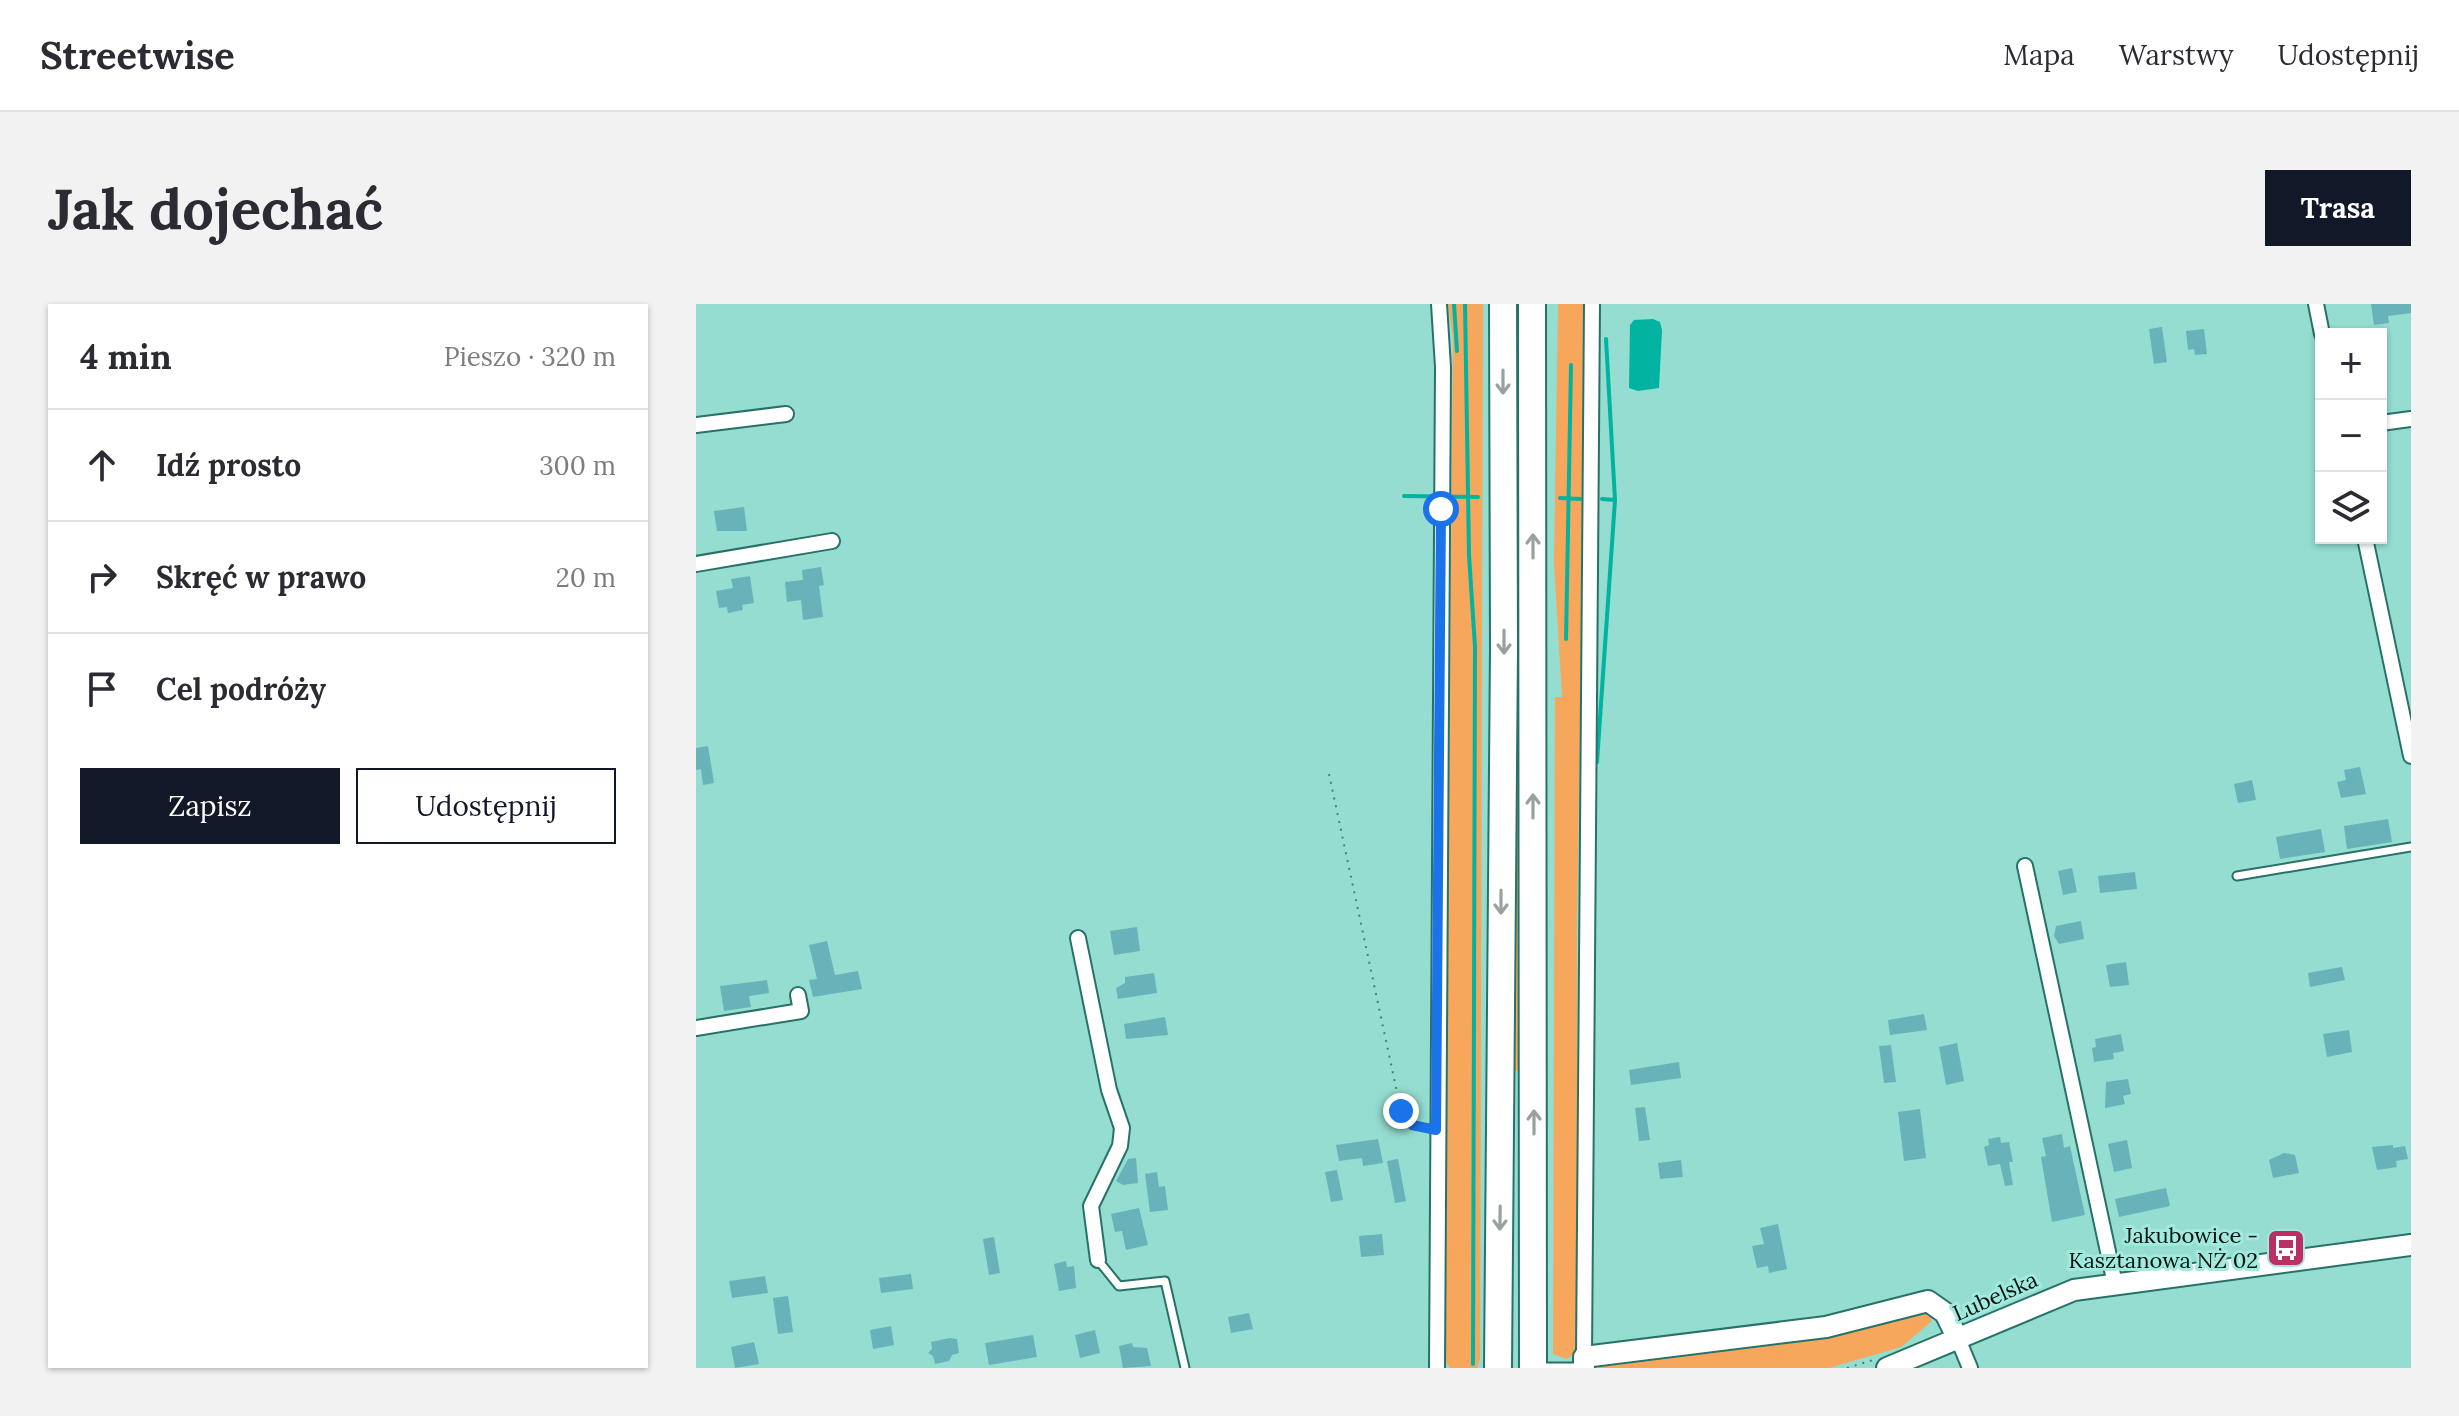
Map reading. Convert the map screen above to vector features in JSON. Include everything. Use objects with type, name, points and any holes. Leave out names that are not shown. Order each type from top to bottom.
[{"type":"highway","points":[[1503,304],[1517,1181],[1533,1367]]},
{"type":"highway","points":[[1498,1368],[1517,1181],[1532,304]]},
{"type":"street","points":[[1437,1368],[1436,1130],[1443,367],[1439,304]]},
{"type":"street","points":[[1592,304],[1584,1364],[1838,1325],[1928,1301],[1945,1313],[1970,1368]]},
{"type":"street","points":[[2316,304],[2321,328]]},
{"type":"street","points":[[696,425],[786,414]]},
{"type":"street","points":[[2387,422],[2411,419]]},
{"type":"street","points":[[696,564],[832,541]]},
{"type":"street","points":[[2366,544],[2411,756]]},
{"type":"street","points":[[2025,866],[2115,1284]]},
{"type":"street","points":[[1078,938],[1106,1075],[1122,1128],[1120,1146],[1091,1206],[1098,1260]]},
{"type":"street","points":[[696,1028],[801,1011],[798,995]]},
{"type":"street","name":"Lubelska","points":[[1887,1368],[2074,1290],[2411,1245]]},
{"type":"lane","points":[[2237,876],[2411,847]]},
{"type":"lane","points":[[1098,1260],[1119,1286],[1165,1281],[1185,1368]]},
{"type":"lane","points":[[1533,1367],[1584,1364]]},
{"type":"path","points":[[1329,774],[1401,1111],[1412,1125],[1436,1130]]},
{"type":"shaded area","points":[[1448,304],[1483,304],[1480,1359],[1477,1368],[1450,1368],[1444,1360],[1453,339]]},
{"type":"shaded area","points":[[1515,304],[1526,304],[1524,1071],[1512,1071]]},
{"type":"shaded area","points":[[1558,304],[1586,304],[1577,924],[1577,1353],[1566,1359],[1553,1354],[1555,697],[1562,697],[1554,564]]},
{"type":"shaded area","points":[[1653,319],[1660,322],[1662,330],[1659,388],[1638,391],[1629,388],[1630,325],[1634,320]]},
{"type":"shaded area","points":[[1925,1313],[1932,1316],[1931,1322],[1901,1347],[1829,1368],[1597,1368],[1618,1361],[1834,1337]]},
{"type":"building","points":[[2371,304],[2411,304],[2411,313],[2388,316],[2389,323],[2374,325]]},
{"type":"building","points":[[2162,327],[2167,362],[2154,364],[2149,329]]},
{"type":"building","points":[[2204,329],[2207,354],[2195,355],[2194,349],[2188,350],[2186,331]]},
{"type":"building","points":[[744,507],[747,531],[717,531],[714,511]]},
{"type":"building","points":[[821,567],[824,585],[819,586],[823,617],[803,620],[801,600],[787,602],[785,582],[803,580],[802,570]]},
{"type":"building","points":[[750,576],[754,603],[742,605],[743,610],[728,613],[727,607],[719,608],[716,591],[733,588],[731,579]]},
{"type":"building","points":[[708,746],[714,783],[703,785],[701,769],[696,770],[696,748]]},
{"type":"building","points":[[2360,767],[2366,794],[2341,798],[2337,782],[2346,780],[2344,770]]},
{"type":"building","points":[[2252,780],[2256,800],[2238,803],[2234,784]]},
{"type":"building","points":[[2388,819],[2392,842],[2347,849],[2344,826]]},
{"type":"building","points":[[2321,829],[2325,852],[2280,859],[2276,837]]},
{"type":"building","points":[[2072,868],[2077,892],[2063,895],[2058,871]]},
{"type":"building","points":[[2135,872],[2137,889],[2100,893],[2098,876]]},
{"type":"building","points":[[2081,921],[2084,939],[2059,944],[2054,936],[2056,926]]},
{"type":"building","points":[[1137,927],[1140,951],[1114,955],[1110,931]]},
{"type":"building","points":[[827,941],[835,975],[858,971],[862,989],[813,997],[809,980],[817,979],[809,945]]},
{"type":"building","points":[[2126,962],[2129,985],[2110,987],[2106,965]]},
{"type":"building","points":[[2342,967],[2345,980],[2310,987],[2308,973]]},
{"type":"building","points":[[1154,973],[1157,993],[1118,999],[1116,988],[1125,983],[1125,977]]},
{"type":"building","points":[[767,980],[769,993],[749,996],[751,1007],[724,1011],[720,986]]},
{"type":"building","points":[[1924,1014],[1927,1030],[1890,1035],[1888,1020]]},
{"type":"building","points":[[1165,1017],[1168,1035],[1126,1039],[1124,1024]]},
{"type":"building","points":[[2349,1030],[2352,1052],[2327,1057],[2323,1034]]},
{"type":"building","points":[[2121,1034],[2124,1051],[2113,1053],[2114,1059],[2094,1062],[2092,1048],[2096,1047],[2095,1039]]},
{"type":"building","points":[[1957,1043],[1964,1081],[1946,1085],[1939,1047]]},
{"type":"building","points":[[1891,1045],[1896,1082],[1884,1083],[1879,1046]]},
{"type":"building","points":[[1679,1062],[1681,1078],[1631,1085],[1629,1070]]},
{"type":"building","points":[[2128,1079],[2131,1094],[2123,1096],[2125,1104],[2105,1108],[2106,1082]]},
{"type":"building","points":[[1645,1107],[1650,1140],[1639,1141],[1635,1108]]},
{"type":"building","points":[[1920,1109],[1926,1158],[1904,1161],[1898,1112]]},
{"type":"building","points":[[2062,1134],[2064,1148],[2070,1146],[2085,1215],[2052,1222],[2041,1157],[2046,1156],[2042,1138]]},
{"type":"building","points":[[2000,1137],[2001,1143],[2009,1142],[2013,1185],[2005,1186],[2000,1164],[1988,1166],[1984,1147],[1989,1145],[1988,1139]]},
{"type":"building","points":[[1378,1139],[1383,1163],[1363,1166],[1362,1158],[1339,1161],[1336,1145]]},
{"type":"building","points":[[2127,1140],[2132,1168],[2114,1172],[2108,1144]]},
{"type":"building","points":[[2393,1145],[2393,1148],[2405,1146],[2408,1159],[2396,1161],[2397,1167],[2377,1170],[2372,1147]]},
{"type":"building","points":[[2284,1153],[2295,1155],[2299,1173],[2273,1178],[2269,1160]]},
{"type":"building","points":[[1136,1158],[1138,1183],[1123,1185],[1116,1181],[1128,1159]]},
{"type":"building","points":[[1398,1159],[1406,1201],[1395,1203],[1387,1161]]},
{"type":"building","points":[[1681,1160],[1683,1177],[1660,1179],[1658,1163]]},
{"type":"building","points":[[1337,1170],[1343,1200],[1331,1202],[1325,1172]]},
{"type":"building","points":[[1157,1172],[1159,1187],[1165,1186],[1168,1210],[1150,1212],[1145,1174]]},
{"type":"building","points":[[2166,1188],[2170,1206],[2119,1217],[2115,1199]]},
{"type":"building","points":[[1139,1208],[1148,1245],[1126,1250],[1122,1231],[1115,1232],[1111,1214]]},
{"type":"building","points":[[1778,1224],[1787,1269],[1769,1273],[1768,1266],[1757,1268],[1752,1246],[1764,1244],[1760,1228]]},
{"type":"building","points":[[1382,1234],[1384,1255],[1361,1257],[1359,1236]]},
{"type":"building","points":[[994,1237],[1000,1273],[989,1275],[983,1239]]},
{"type":"building","points":[[1066,1261],[1067,1267],[1074,1266],[1076,1288],[1059,1291],[1054,1264]]},
{"type":"building","points":[[911,1274],[913,1289],[881,1293],[879,1278]]},
{"type":"building","points":[[765,1276],[768,1293],[732,1298],[729,1281]]},
{"type":"building","points":[[788,1296],[793,1332],[778,1334],[773,1298]]},
{"type":"building","points":[[1249,1313],[1253,1329],[1231,1333],[1228,1317]]},
{"type":"building","points":[[891,1326],[894,1345],[873,1349],[870,1330]]},
{"type":"building","points":[[1095,1330],[1100,1353],[1080,1358],[1075,1335]]},
{"type":"building","points":[[1033,1335],[1037,1357],[989,1365],[985,1343]]},
{"type":"building","points":[[957,1339],[959,1353],[952,1355],[949,1361],[935,1364],[933,1356],[928,1353],[932,1349],[931,1342]]},
{"type":"building","points":[[754,1342],[759,1364],[735,1368],[731,1347]]},
{"type":"building","points":[[1132,1343],[1133,1347],[1147,1348],[1151,1366],[1123,1368],[1119,1346]]},
{"type":"waterway","points":[[1454,304],[1457,351]]},
{"type":"waterway","points":[[1465,304],[1469,555],[1475,647],[1473,1364]]},
{"type":"waterway","points":[[1597,762],[1615,500],[1606,339]]},
{"type":"waterway","points":[[1566,639],[1571,365]]},
{"type":"waterway","points":[[1404,496],[1478,497]]},
{"type":"waterway","points":[[1560,498],[1580,499]]},
{"type":"waterway","points":[[1602,499],[1615,500]]},
{"type":"place","name":"Jakubowice - Kasztanowa NŻ 02","points":[[2286,1248]]},
{"type":"route","points":[[1401,1111],[1412,1125],[1436,1130],[1441,509]]}]
